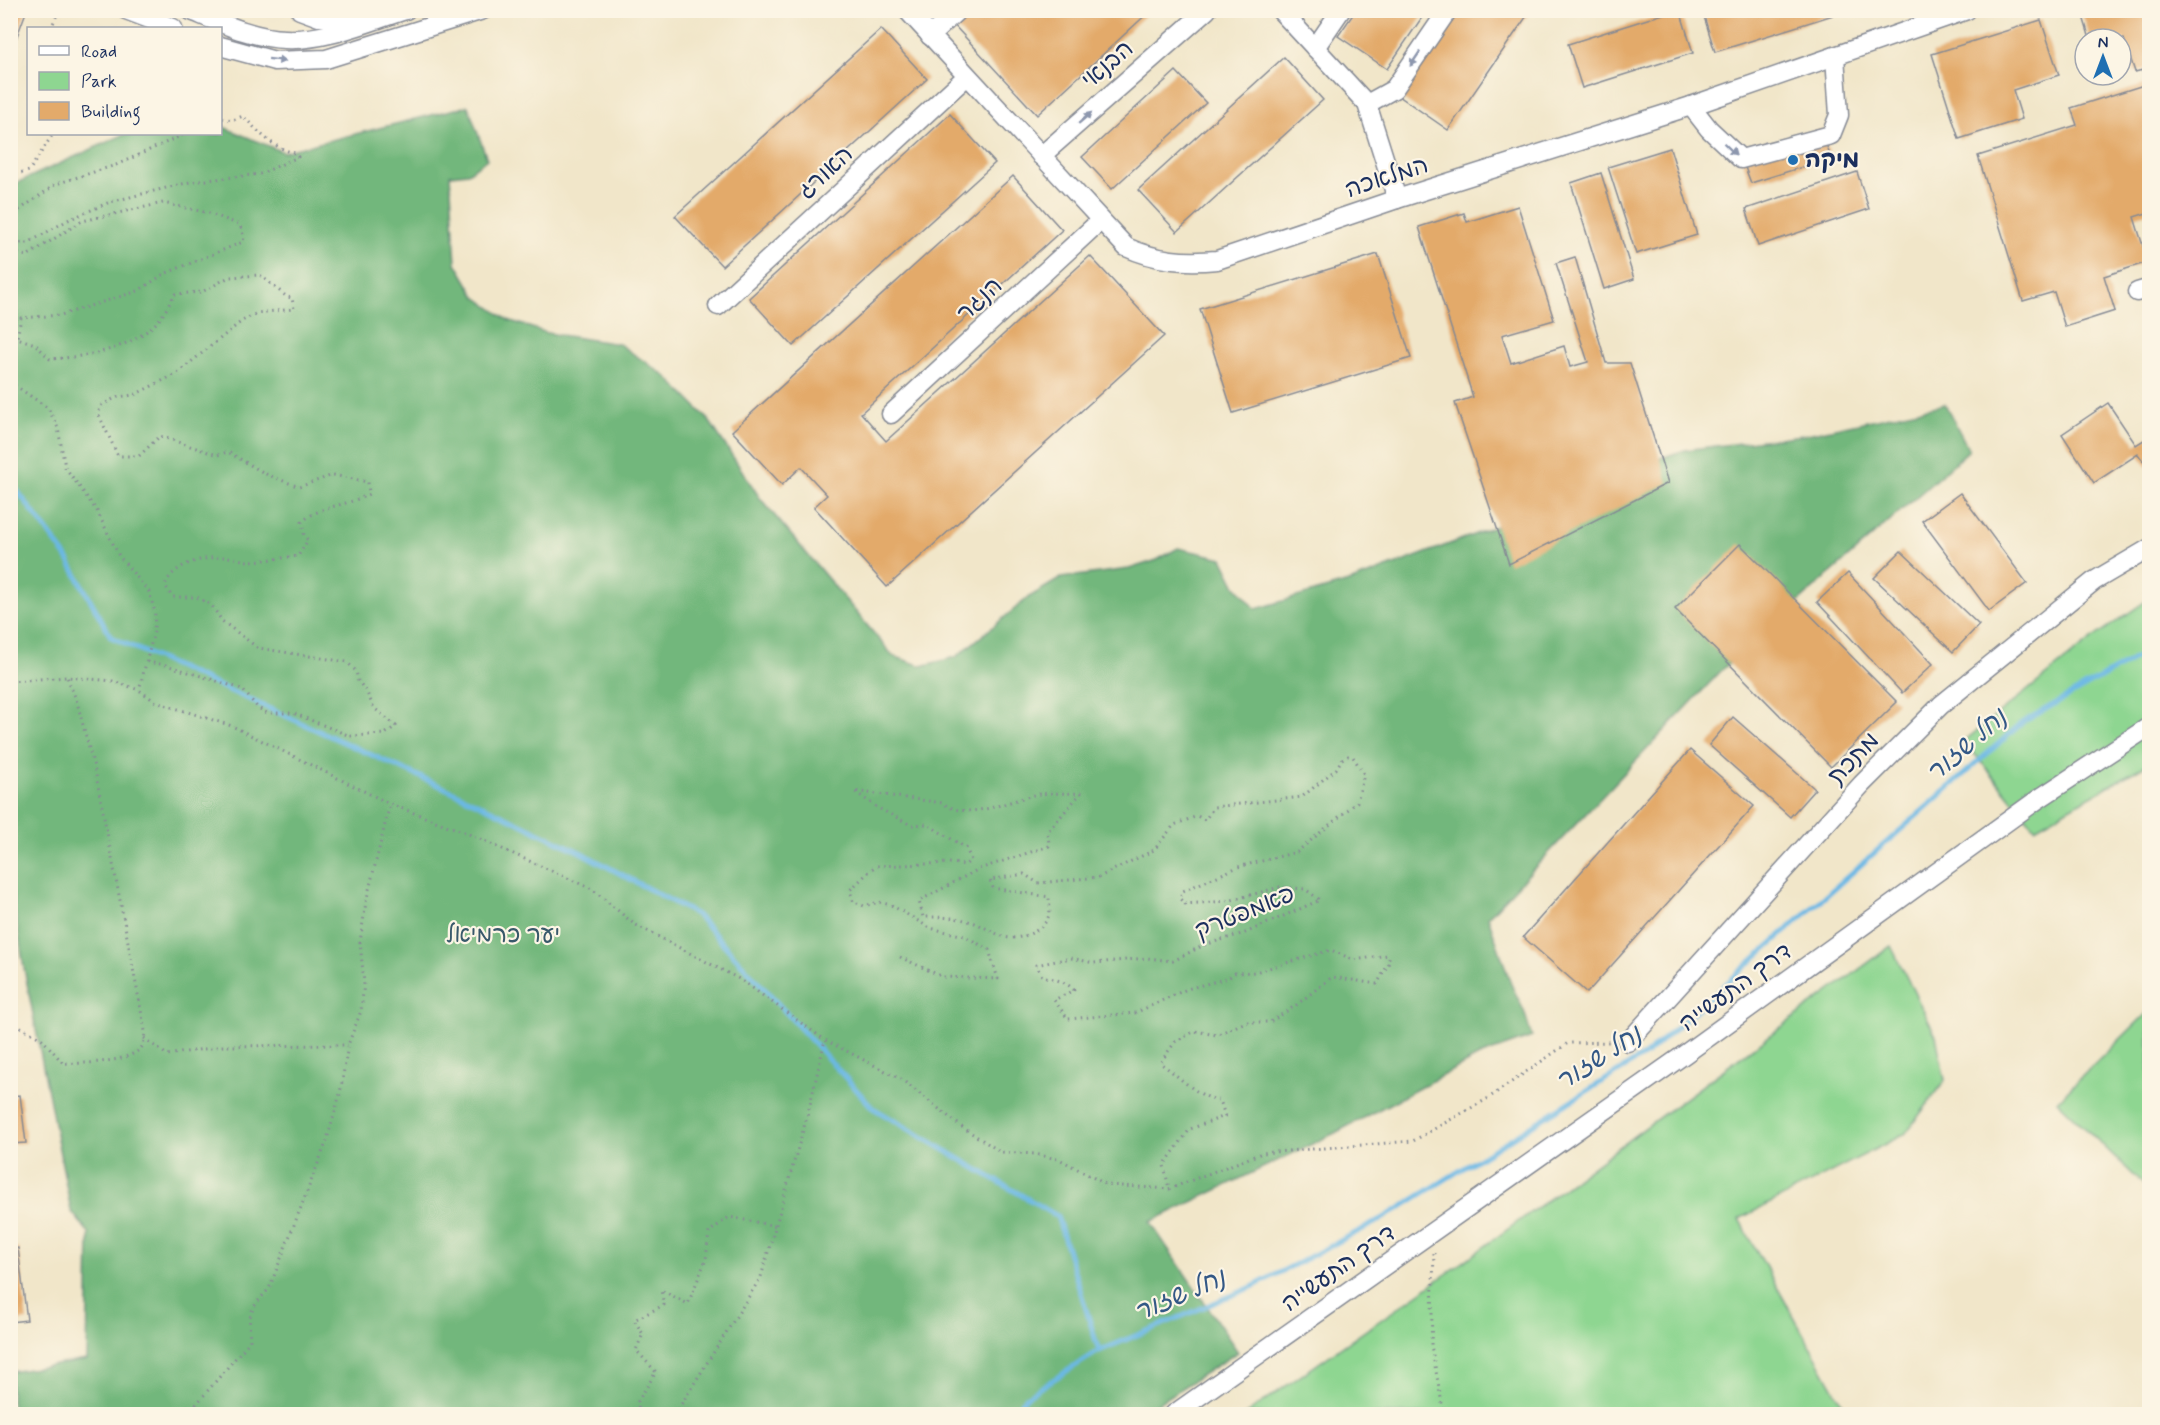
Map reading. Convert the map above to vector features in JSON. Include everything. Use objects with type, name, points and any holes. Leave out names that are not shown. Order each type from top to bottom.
[{"type":"street","points":[[126,10],[170,27]]},
{"type":"street","points":[[189,10],[225,24],[285,39],[330,34],[406,10]]},
{"type":"street","points":[[300,10],[319,17],[376,20]]},
{"type":"street","points":[[222,46],[275,61],[326,59],[483,10]]},
{"type":"street","name":"המלאכה","points":[[907,10],[1126,247],[1147,256],[1192,262],[1217,260],[1397,199],[1691,105],[1967,10]]},
{"type":"street","points":[[930,36],[958,10]]},
{"type":"street","name":"הבנאי","points":[[1041,156],[1207,10]]},
{"type":"street","points":[[1280,10],[1367,104],[1397,199]]},
{"type":"street","points":[[1315,48],[1341,10]]},
{"type":"street","points":[[1367,104],[1394,89],[1448,10]]},
{"type":"street","points":[[1691,105],[1709,129],[1741,159],[1831,135],[1839,116],[1835,56]]},
{"type":"street","name":"האורג","points":[[718,306],[967,76]]},
{"type":"street","name":"הנגר","points":[[891,414],[1101,220]]},
{"type":"street","name":"מתכת","points":[[1628,1042],[1862,784],[1941,705],[2094,581],[2150,548]]},
{"type":"street","name":"דרך התעשייה","points":[[1174,1414],[1685,1054],[2037,800],[2150,726]]},
{"type":"path","points":[[53,27],[59,10]]},
{"type":"path","points":[[147,662],[166,665],[242,689],[258,708],[267,713],[293,713],[350,736],[385,734],[396,726],[374,708],[358,681],[356,671],[347,662],[258,648],[222,621],[212,606],[197,597],[172,597],[165,585],[169,575],[177,568],[197,561],[226,557],[247,561],[298,556],[308,540],[304,536],[302,522],[310,514],[357,501],[369,494],[368,482],[333,475],[299,487],[266,474],[228,452],[217,455],[160,436],[139,456],[118,456],[98,413],[102,405],[117,396],[134,395],[176,374],[242,321],[257,313],[294,309],[292,298],[286,297],[260,275],[229,277],[202,292],[175,294],[154,325],[116,349],[73,358],[50,359],[35,344],[17,338],[21,318],[61,315],[138,291],[164,274],[243,242],[244,237],[240,225],[209,213],[163,203],[82,221],[27,256],[17,253],[14,249],[16,243],[28,243],[68,220],[110,202],[190,182],[260,174],[298,157],[295,153],[272,144],[243,116],[233,120],[222,118]]},
{"type":"path","points":[[10,177],[29,171],[52,135]]},
{"type":"path","points":[[10,204],[18,210],[56,184],[116,165],[183,135]]},
{"type":"path","points":[[10,382],[48,408],[58,428],[65,467],[97,511],[119,556],[149,592],[155,612],[154,632],[139,690]]},
{"type":"path","points":[[10,681],[67,677],[113,681],[139,690],[156,702],[232,726],[390,804],[462,831],[592,889],[634,924],[741,980],[825,1040],[901,1079],[962,1127],[1000,1152],[1035,1154],[1062,1160],[1107,1185],[1169,1189],[1262,1153],[1413,1141],[1487,1099],[1568,1043],[1628,1042]]},
{"type":"path","points":[[10,1021],[42,1039],[63,1063],[131,1057],[142,1046],[146,1031],[96,775],[77,702],[67,677]]},
{"type":"path","name":"פאמפטרק","points":[[900,957],[943,977],[998,979],[989,950],[964,936],[930,928],[891,905],[879,902],[864,906],[853,901],[850,890],[859,885],[875,866],[952,863],[965,865],[971,860],[966,848],[927,824],[911,825],[878,808],[854,791],[888,798],[943,803],[950,809],[988,810],[1035,795],[1082,794],[1048,831],[1049,846],[979,869],[919,901],[923,917],[948,917],[974,923],[1007,937],[1019,937],[1034,932],[1045,923],[1050,915],[1049,897],[993,888],[990,880],[1024,874],[1038,883],[1099,877],[1154,850],[1174,825],[1197,816],[1205,820],[1214,807],[1302,796],[1336,770],[1342,759],[1348,756],[1353,757],[1364,774],[1357,802],[1297,852],[1238,867],[1183,891],[1179,898],[1185,904],[1228,901],[1280,887],[1305,889],[1320,900],[1245,933],[1204,945],[1173,961],[1147,958],[1094,963],[1071,958],[1036,965],[1041,976],[1064,982],[1074,990],[1054,1000],[1068,1019],[1135,1013],[1187,989],[1228,978],[1235,973],[1255,972],[1331,950],[1354,960],[1388,956],[1390,961],[1377,984],[1332,977],[1270,1022],[1246,1022],[1216,1035],[1195,1031],[1175,1042],[1160,1063],[1186,1081],[1199,1095],[1220,1100],[1226,1116],[1190,1129],[1164,1165],[1169,1189]]},
{"type":"path","points":[[188,1414],[249,1341],[248,1316],[255,1304],[270,1289],[326,1143],[340,1094],[348,1046],[361,1011],[364,983],[360,942],[366,902],[390,804]]},
{"type":"path","points":[[144,1038],[167,1055],[223,1046],[348,1046]]},
{"type":"path","points":[[675,1414],[761,1277],[808,1113],[825,1040]]},
{"type":"path","points":[[639,1414],[638,1401],[656,1372],[636,1350],[643,1334],[634,1320],[664,1305],[661,1290],[688,1304],[706,1258],[709,1232],[729,1217],[776,1226]]},
{"type":"path","points":[[1434,1231],[1431,1345],[1444,1414]]},
{"type":"green space","name":"יער כרמיאל","points":[[468,106],[487,159],[468,173],[450,175],[456,263],[476,297],[508,320],[547,333],[619,344],[667,377],[708,419],[760,498],[893,656],[922,666],[956,657],[1029,597],[1061,578],[1129,569],[1157,560],[1178,548],[1222,558],[1236,586],[1256,609],[1352,581],[1539,510],[1637,466],[1685,450],[1803,435],[1945,404],[1969,450],[1722,670],[1488,917],[1532,1037],[1479,1056],[1335,1133],[1150,1222],[1238,1352],[1141,1414],[15,1414],[11,1402],[11,1372],[87,1360],[89,1233],[71,1211],[24,968],[11,885],[10,186],[123,135],[222,135],[222,126],[283,152]]},
{"type":"green space","points":[[2149,599],[2149,763],[2035,828],[1964,741],[2097,635]]},
{"type":"green space","points":[[1891,946],[1936,1036],[1945,1081],[1905,1134],[1739,1219],[1848,1414],[1246,1414],[1462,1263]]},
{"type":"green space","points":[[2149,1011],[2149,1190],[2057,1101]]},
{"type":"building","points":[[10,10],[26,12],[13,47],[10,46]]},
{"type":"building","points":[[968,10],[1151,10],[1037,115],[953,24]]},
{"type":"building","points":[[1356,10],[1427,10],[1387,69],[1338,36]]},
{"type":"building","points":[[1459,10],[1531,10],[1448,130],[1399,96]]},
{"type":"building","points":[[1680,10],[1693,53],[1582,88],[1568,44]]},
{"type":"building","points":[[1702,10],[1846,10],[1846,11],[1715,52]]},
{"type":"building","points":[[2081,10],[2150,10],[2150,68],[2135,72],[2133,27],[2086,27]]},
{"type":"building","points":[[2041,20],[2059,75],[2013,90],[2022,119],[1959,139],[1932,54]]},
{"type":"building","points":[[881,29],[927,79],[722,266],[675,216]]},
{"type":"building","points":[[1284,57],[1323,100],[1177,232],[1138,190]]},
{"type":"building","points":[[1176,71],[1206,103],[1112,189],[1082,157]]},
{"type":"building","points":[[2150,83],[2150,212],[2134,217],[2148,262],[2104,276],[2115,311],[2065,327],[2054,292],[2023,301],[1978,156],[2077,125],[2071,108]]},
{"type":"building","points":[[950,114],[995,163],[793,346],[749,298]]},
{"type":"building","points":[[1821,130],[1831,158],[1751,183],[1741,157]]},
{"type":"building","points":[[1670,148],[1697,235],[1636,254],[1608,167]]},
{"type":"building","points":[[1857,172],[1869,209],[1758,246],[1746,209]]},
{"type":"building","points":[[1601,173],[1634,279],[1604,289],[1571,183]]},
{"type":"building","points":[[1013,176],[1062,230],[861,413],[886,441],[1090,256],[1164,336],[887,587],[814,507],[827,495],[801,467],[782,485],[732,431]]},
{"type":"building","points":[[1518,206],[1554,320],[1502,335],[1511,363],[1564,346],[1570,367],[1588,362],[1556,263],[1575,257],[1606,363],[1630,363],[1668,483],[1509,564],[1455,403],[1473,397],[1419,227],[1464,213],[1467,222]]},
{"type":"building","points":[[1378,254],[1411,358],[1233,413],[1200,309]]},
{"type":"building","points":[[2108,403],[2136,445],[2150,436],[2150,470],[2138,454],[2094,483],[2062,434]]},
{"type":"building","points":[[1960,493],[2027,583],[1989,611],[1922,521]]},
{"type":"building","points":[[1740,544],[1897,702],[1831,767],[1675,609]]},
{"type":"building","points":[[1901,551],[1979,625],[1953,652],[1874,578]]},
{"type":"building","points":[[1848,573],[1933,664],[1902,693],[1817,602]]},
{"type":"building","points":[[1733,717],[1815,789],[1790,817],[1709,745]]},
{"type":"building","points":[[1690,750],[1754,806],[1587,993],[1523,937]]},
{"type":"building","points":[[20,1095],[26,1143],[10,1144],[10,1096]]},
{"type":"building","points":[[18,1248],[27,1320],[10,1322],[10,1249]]},
{"type":"waterway","points":[[16,489],[66,556],[111,637],[458,794],[580,852],[697,915],[873,1108],[1057,1216],[1099,1351]]},
{"type":"waterway","name":"נחל שזור","points":[[1013,1414],[1027,1396],[1099,1351],[1252,1287],[1382,1219],[1645,1055],[2023,722],[2150,650]]},
{"type":"place","name":"מיקה","points":[[1793,160]]}]
